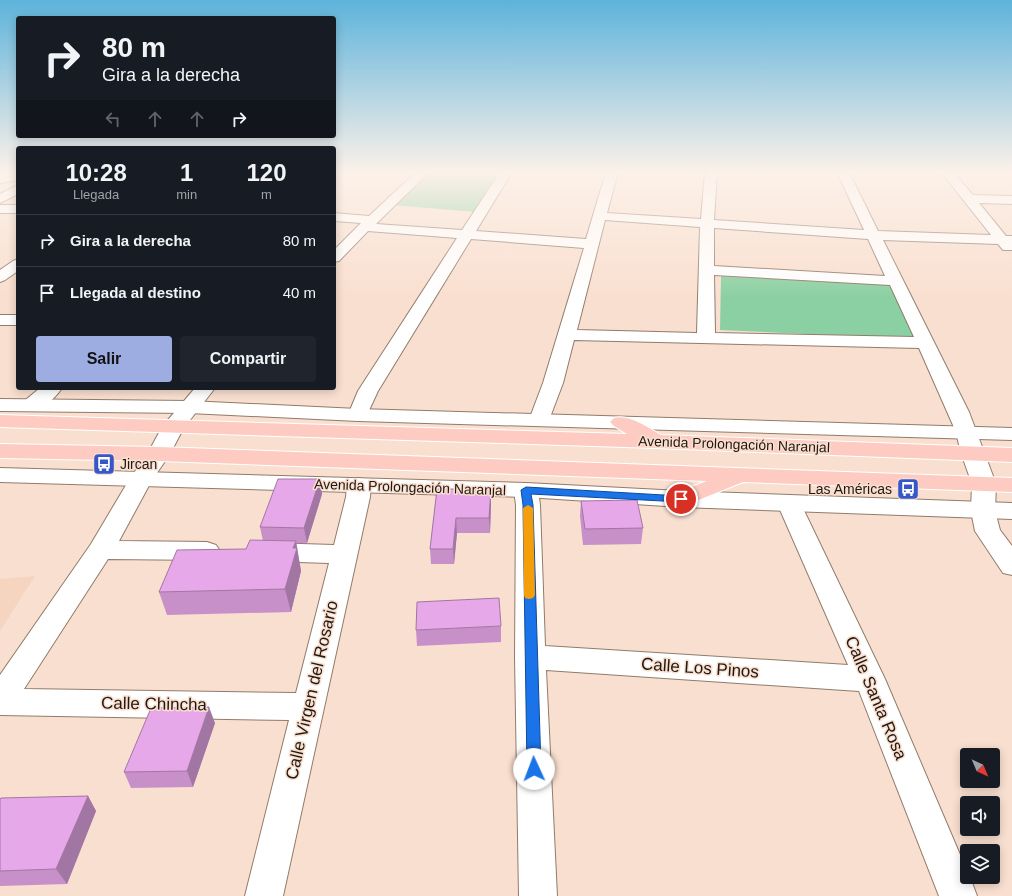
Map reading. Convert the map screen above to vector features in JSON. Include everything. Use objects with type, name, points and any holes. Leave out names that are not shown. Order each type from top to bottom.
[{"type":"main road","name":"Avenida Prolongación Naranjal","points":[[0,421],[655,441],[1012,455]]},
{"type":"main road","points":[[621,422],[655,441]]},
{"type":"main road","name":"Avenida Prolongación Naranjal","points":[[0,451],[159,454],[1012,485]]},
{"type":"main road","points":[[681,499],[743,476]]},
{"type":"street","points":[[336,256],[379,214]]},
{"type":"street","points":[[358,415],[368,391],[480,214]]},
{"type":"street","points":[[706,338],[708,214]]},
{"type":"street","points":[[864,214],[959,412],[984,484],[983,511],[988,531],[1012,566]]},
{"type":"street","points":[[983,214],[1007,240],[1012,252]]},
{"type":"street","points":[[539,420],[553,383],[599,216],[874,235],[1007,240]]},
{"type":"street","points":[[336,217],[368,224],[467,235],[592,244]]},
{"type":"street","points":[[0,278],[16,266]]},
{"type":"street","points":[[707,270],[896,281]]},
{"type":"street","points":[[0,320],[16,320]]},
{"type":"street","points":[[566,335],[926,343]]},
{"type":"street","points":[[30,406],[50,390]]},
{"type":"street","points":[[0,701],[100,550],[141,480],[159,454],[173,427],[203,390]]},
{"type":"street","name":"Avenida Prolongación Naranjal","points":[[0,405],[189,408],[358,415],[1012,434]]},
{"type":"street","name":"Avenida Prolongación Naranjal","points":[[0,475],[141,480],[359,484],[526,490],[681,499],[1012,512]]},
{"type":"street","name":"Calle Virgen del Rosario","points":[[264,896],[358,497],[359,484]]},
{"type":"street","points":[[526,490],[528,505],[530,657],[538,896]]},
{"type":"street","name":"Calle Santa Rosa","points":[[789,503],[870,679],[958,896]]},
{"type":"street","points":[[100,550],[344,554]]},
{"type":"street","name":"Calle Los Pinos","points":[[530,657],[870,679]]},
{"type":"street","name":"Calle Chincha","points":[[0,701],[308,707]]},
{"type":"shaded area","points":[[35,576],[0,631],[0,579]]},
{"type":"green space","points":[[721,276],[893,285],[916,339],[720,330]]},
{"type":"building","points":[[278,479],[320,479],[304,528],[260,527]]},
{"type":"building","points":[[437,489],[491,489],[489,518],[456,518],[453,549],[430,549]]},
{"type":"building","points":[[637,500],[643,528],[585,529],[581,501]]},
{"type":"building","points":[[250,540],[296,541],[293,548],[297,548],[285,589],[159,592],[177,550],[246,549]]},
{"type":"building","points":[[499,598],[501,626],[416,630],[417,602]]},
{"type":"building","points":[[209,707],[187,771],[124,772],[151,708]]},
{"type":"building","points":[[88,796],[56,869],[0,871],[1,798]]},
{"type":"slow traffic","points":[[528,508],[529,595]]},
{"type":"place","name":"Jircan","points":[[104,464]]},
{"type":"place","name":"Las Américas","points":[[908,489]]},
{"type":"route","points":[[534,769],[530,657],[528,505],[526,490],[681,499]]}]
